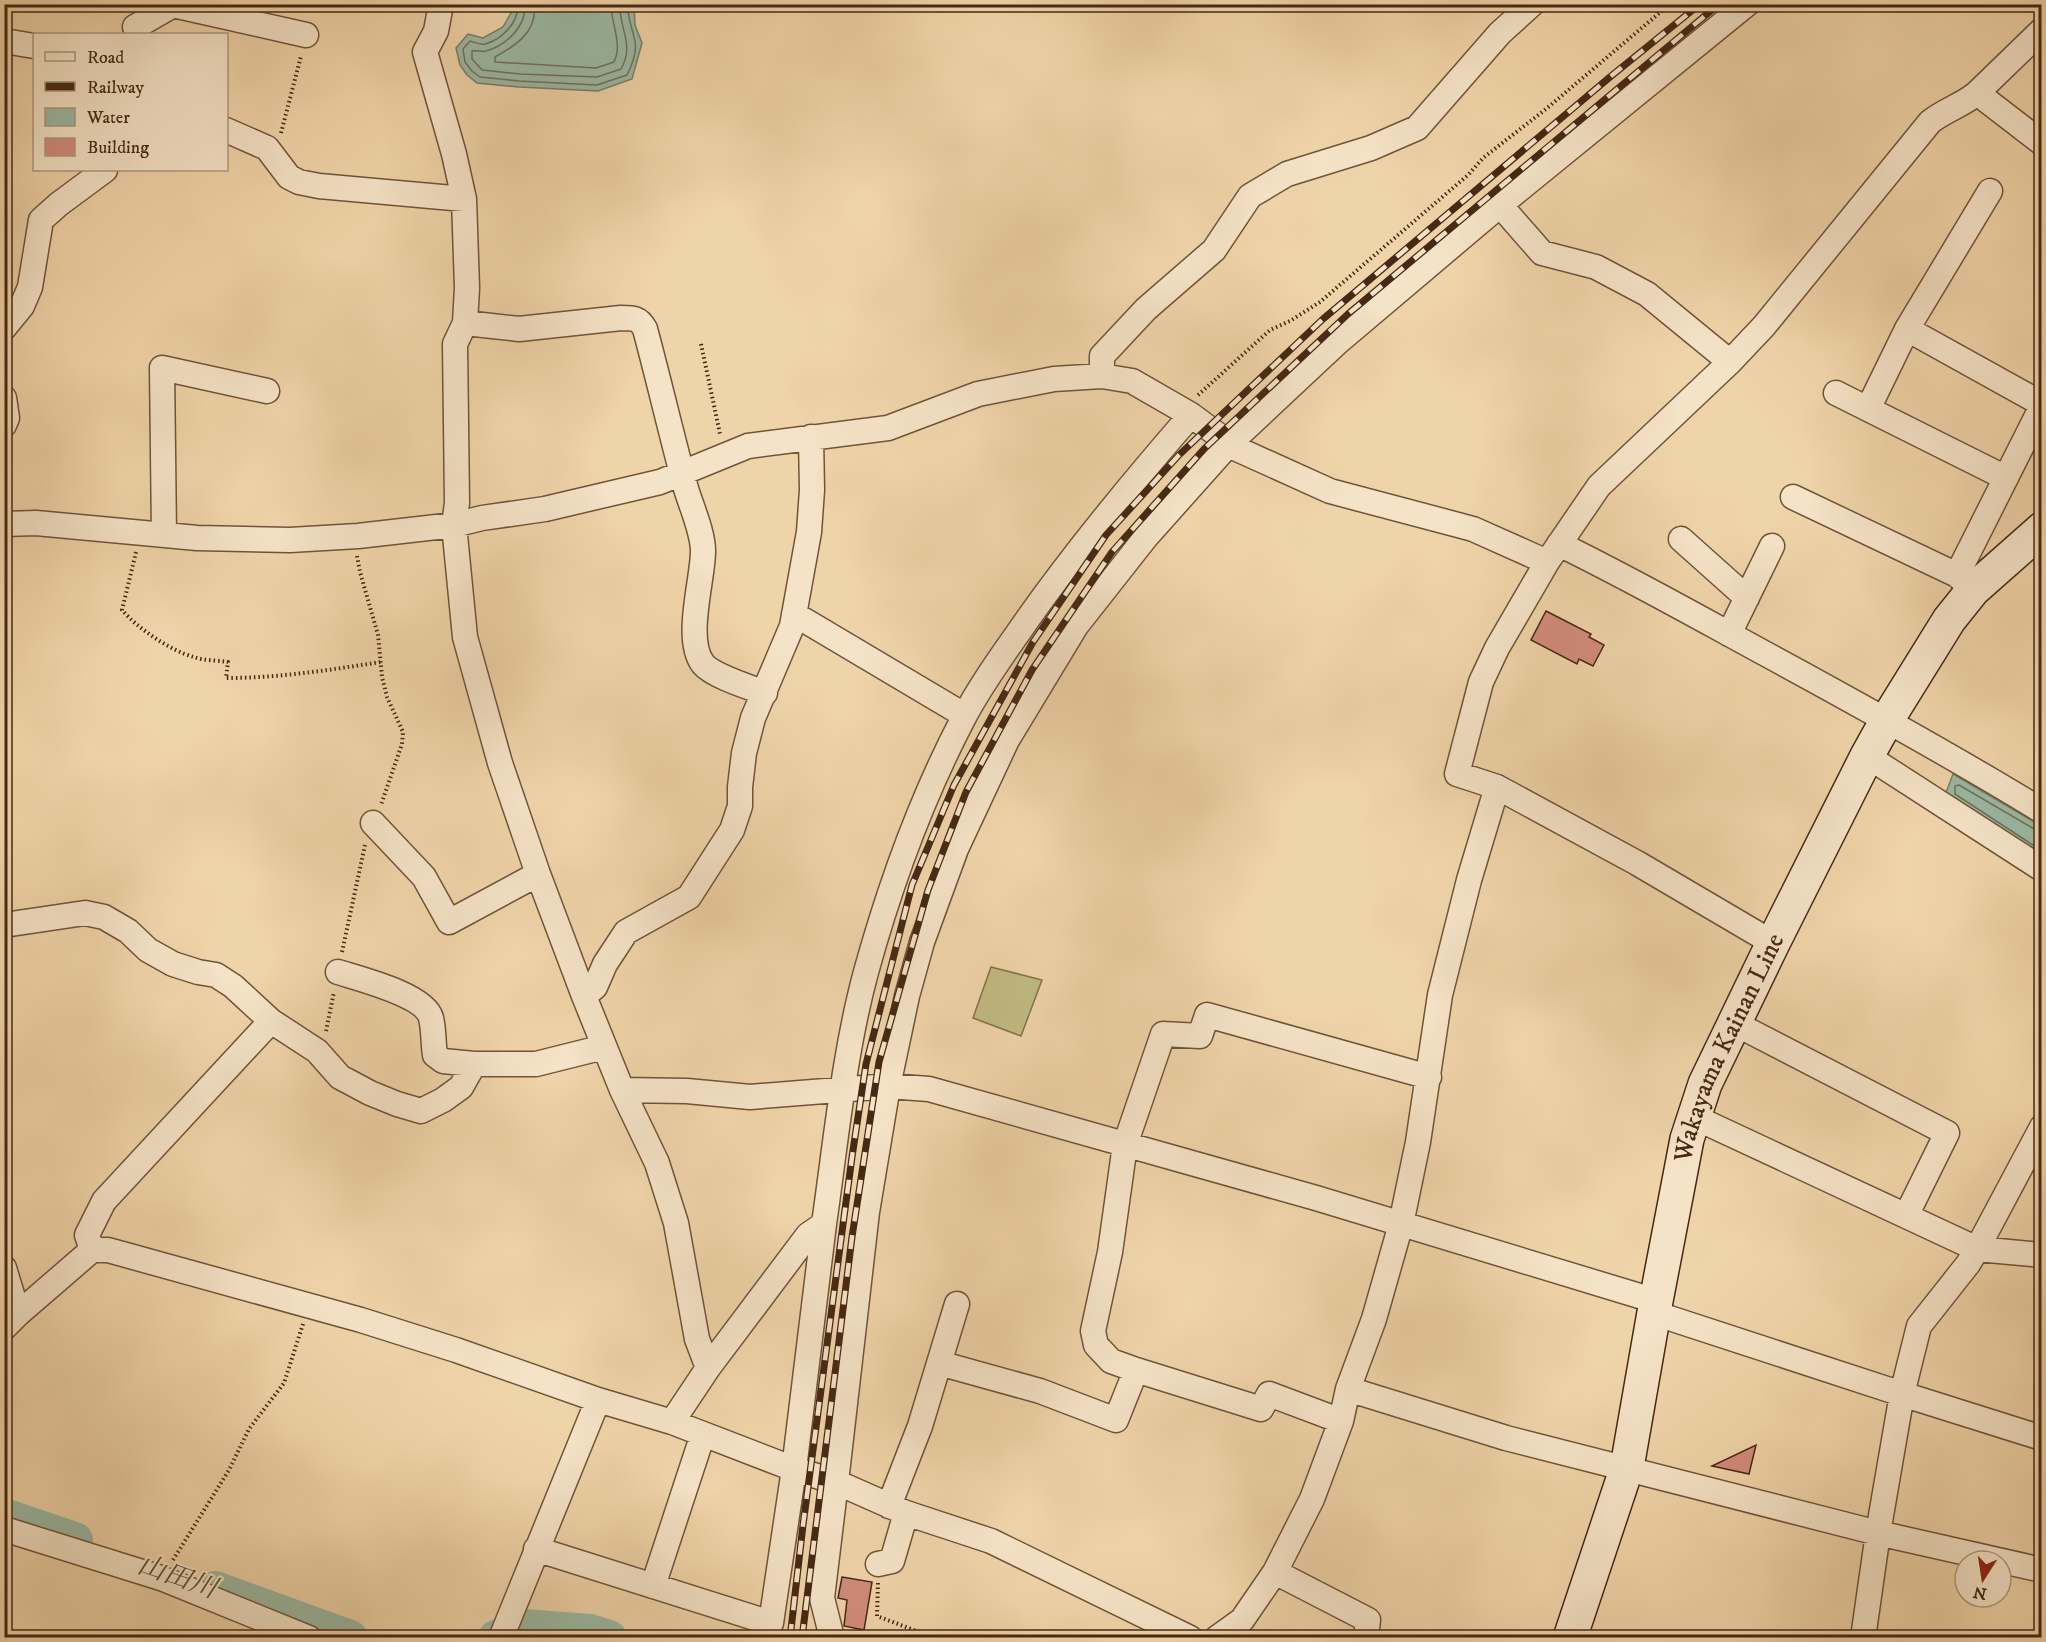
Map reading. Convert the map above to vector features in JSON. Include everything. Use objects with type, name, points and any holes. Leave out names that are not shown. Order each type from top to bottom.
[{"type":"main road","name":"Wakayama Kainan Line","points":[[1570,1638],[1627,1467],[1687,1139],[1705,1084],[1867,756],[1949,620],[1965,582],[2042,529]]},
{"type":"street","points":[[441,4],[436,31],[425,52],[454,154],[464,200],[467,288],[465,323],[455,344],[457,503],[454,525],[465,637],[500,763],[538,874],[604,1047],[657,1163],[676,1223],[697,1340],[708,1368]]},
{"type":"street","points":[[1102,376],[1102,356],[1146,309],[1214,250],[1250,196],[1287,174],[1371,148],[1417,128],[1500,33],[1532,4]]},
{"type":"street","points":[[832,1638],[822,1598],[867,1212],[888,1086],[907,996],[922,942],[956,849],[1007,740],[1076,626],[1146,537],[1229,444],[1338,342],[1500,205],[1747,4]]},
{"type":"street","points":[[136,22],[173,5],[306,35]]},
{"type":"street","points":[[1773,943],[1637,863],[1497,787],[1457,774],[1481,682],[1497,648],[1553,553],[1599,486],[1730,362],[1764,326],[1930,122],[1977,93],[2042,30]]},
{"type":"street","points":[[4,41],[33,46]]},
{"type":"street","points":[[1977,93],[2042,143]]},
{"type":"street","points":[[228,131],[267,148],[289,177],[309,184],[464,200]]},
{"type":"street","points":[[4,328],[22,306],[30,286],[41,220],[104,171]]},
{"type":"street","points":[[1869,409],[1906,329],[1990,191]]},
{"type":"street","points":[[1500,205],[1542,254],[1596,267],[1647,294],[1730,362]]},
{"type":"street","points":[[465,323],[519,329],[621,318],[634,318],[641,321],[702,539],[704,551],[695,626],[699,657],[704,666],[716,673],[765,693]]},
{"type":"street","points":[[1793,496],[1965,582],[2006,477],[2042,405],[1906,329]]},
{"type":"street","points":[[152,534],[162,368],[267,391]]},
{"type":"street","points":[[4,524],[36,523],[197,538],[290,540],[354,536],[454,525],[483,518],[545,509],[660,482],[748,446],[888,428],[978,394],[1054,379],[1102,376],[1132,381],[1187,412],[1237,449],[1330,491],[1473,529],[1625,576],[1887,720],[2042,812]]},
{"type":"street","points":[[1836,393],[2006,477]]},
{"type":"street","points":[[4,398],[7,418],[4,425]]},
{"type":"street","points":[[536,1549],[653,1586],[772,1630],[843,1090],[866,973],[891,891],[932,783],[964,715],[1048,589],[1187,412]]},
{"type":"street","points":[[584,996],[595,987],[605,964],[626,932],[689,897],[732,830],[740,806],[744,753],[753,718],[792,626],[809,532],[812,490],[811,437]]},
{"type":"street","points":[[1681,539],[1747,598]]},
{"type":"street","points":[[1729,634],[1772,546]]},
{"type":"street","points":[[794,614],[964,715]]},
{"type":"street","points":[[1867,756],[2042,869]]},
{"type":"street","points":[[1217,1638],[1242,1620],[1275,1572],[1312,1499],[1341,1420],[1348,1389],[1374,1319],[1401,1224],[1429,1077],[1440,995],[1469,880],[1497,787]]},
{"type":"street","points":[[373,823],[424,877],[449,922],[538,874]]},
{"type":"street","points":[[4,925],[86,913],[104,917],[128,931],[148,950],[173,964],[216,975],[233,986],[271,1021],[321,1056],[340,1077],[396,1104],[421,1111],[443,1100],[461,1087],[474,1064]]},
{"type":"street","points":[[338,972],[383,986],[422,1005],[431,1018],[434,1051],[438,1059],[474,1064],[536,1064],[604,1047]]},
{"type":"street","points":[[1341,1420],[1269,1394],[1261,1409],[1136,1370],[1111,1360],[1096,1345],[1093,1331],[1110,1252],[1125,1145],[1163,1034],[1200,1036],[1207,1015],[1429,1077]]},
{"type":"street","points":[[92,1250],[87,1235],[104,1201],[271,1021]]},
{"type":"street","points":[[1734,1023],[1947,1133],[1906,1216]]},
{"type":"street","points":[[622,1090],[687,1091],[750,1097],[888,1086],[929,1089],[1483,1247],[1902,1394],[2042,1438]]},
{"type":"street","points":[[1694,1117],[1977,1249],[2042,1255]]},
{"type":"street","points":[[1863,1638],[1902,1394],[1919,1326],[1968,1264],[2042,1127]]},
{"type":"street","points":[[672,1422],[708,1368],[808,1235],[824,1224]]},
{"type":"street","points":[[11,1321],[92,1250],[108,1250],[456,1350],[598,1400],[672,1422],[794,1469],[836,1482],[897,1509],[991,1541],[1190,1638]]},
{"type":"street","points":[[4,1268],[11,1321]]},
{"type":"street","points":[[878,1564],[892,1561],[897,1509],[957,1304]]},
{"type":"street","points":[[939,1363],[1040,1391],[1116,1420],[1136,1370]]},
{"type":"street","points":[[1348,1389],[1506,1438],[1627,1467],[1878,1533],[2042,1570]]},
{"type":"street","points":[[503,1630],[598,1400]]},
{"type":"street","points":[[653,1586],[703,1434]]},
{"type":"street","points":[[4,1529],[161,1578],[309,1638]]},
{"type":"street","points":[[1275,1572],[1368,1620],[1366,1638]]},
{"type":"path","points":[[1187,412],[1270,330],[1290,321],[1320,302],[1468,175],[1483,158],[1546,109],[1670,4]]},
{"type":"path","points":[[275,158],[306,35]]},
{"type":"path","points":[[700,344],[725,456]]},
{"type":"path","points":[[152,534],[122,610],[130,620],[177,651],[195,658],[228,662],[226,678],[284,676],[381,662]]},
{"type":"path","points":[[321,1056],[364,847],[385,795],[402,744],[403,732],[387,697],[382,677],[378,635],[360,572],[354,536]]},
{"type":"path","points":[[161,1578],[212,1499],[249,1430],[284,1383],[309,1306]]},
{"type":"path","points":[[878,1564],[877,1616],[935,1638]]},
{"type":"shaded area","points":[[991,967],[1042,980],[1021,1036],[973,1018]]},
{"type":"water","points":[[510,5],[634,5],[635,25],[642,43],[632,79],[598,91],[477,83],[460,65],[456,48],[468,34],[483,38],[503,27],[512,11]]},
{"type":"water","points":[[1953,774],[2041,826],[2041,858],[1945,795]]},
{"type":"building","points":[[1546,611],[1591,634],[1589,637],[1604,645],[1593,666],[1579,659],[1577,664],[1531,640]]},
{"type":"building","points":[[1756,1445],[1749,1474],[1712,1466]]},
{"type":"building","points":[[842,1577],[872,1582],[864,1630],[844,1626],[847,1600],[838,1598]]},
{"type":"waterway","name":"山田川","points":[[4,1516],[75,1540]]},
{"type":"waterway","name":"山田川","points":[[215,1589],[350,1638]]},
{"type":"waterway","name":"山田川","points":[[496,1638],[524,1627],[590,1632],[609,1638]]},
{"type":"railway","points":[[790,1638],[803,1525],[866,1064],[912,885],[954,785],[1033,642],[1106,535],[1179,455],[1323,319],[1700,4]]},
{"type":"railway","points":[[802,1638],[852,1237],[879,1062],[928,890],[966,792],[1032,670],[1112,552],[1204,449],[1348,314],[1719,4]]}]
